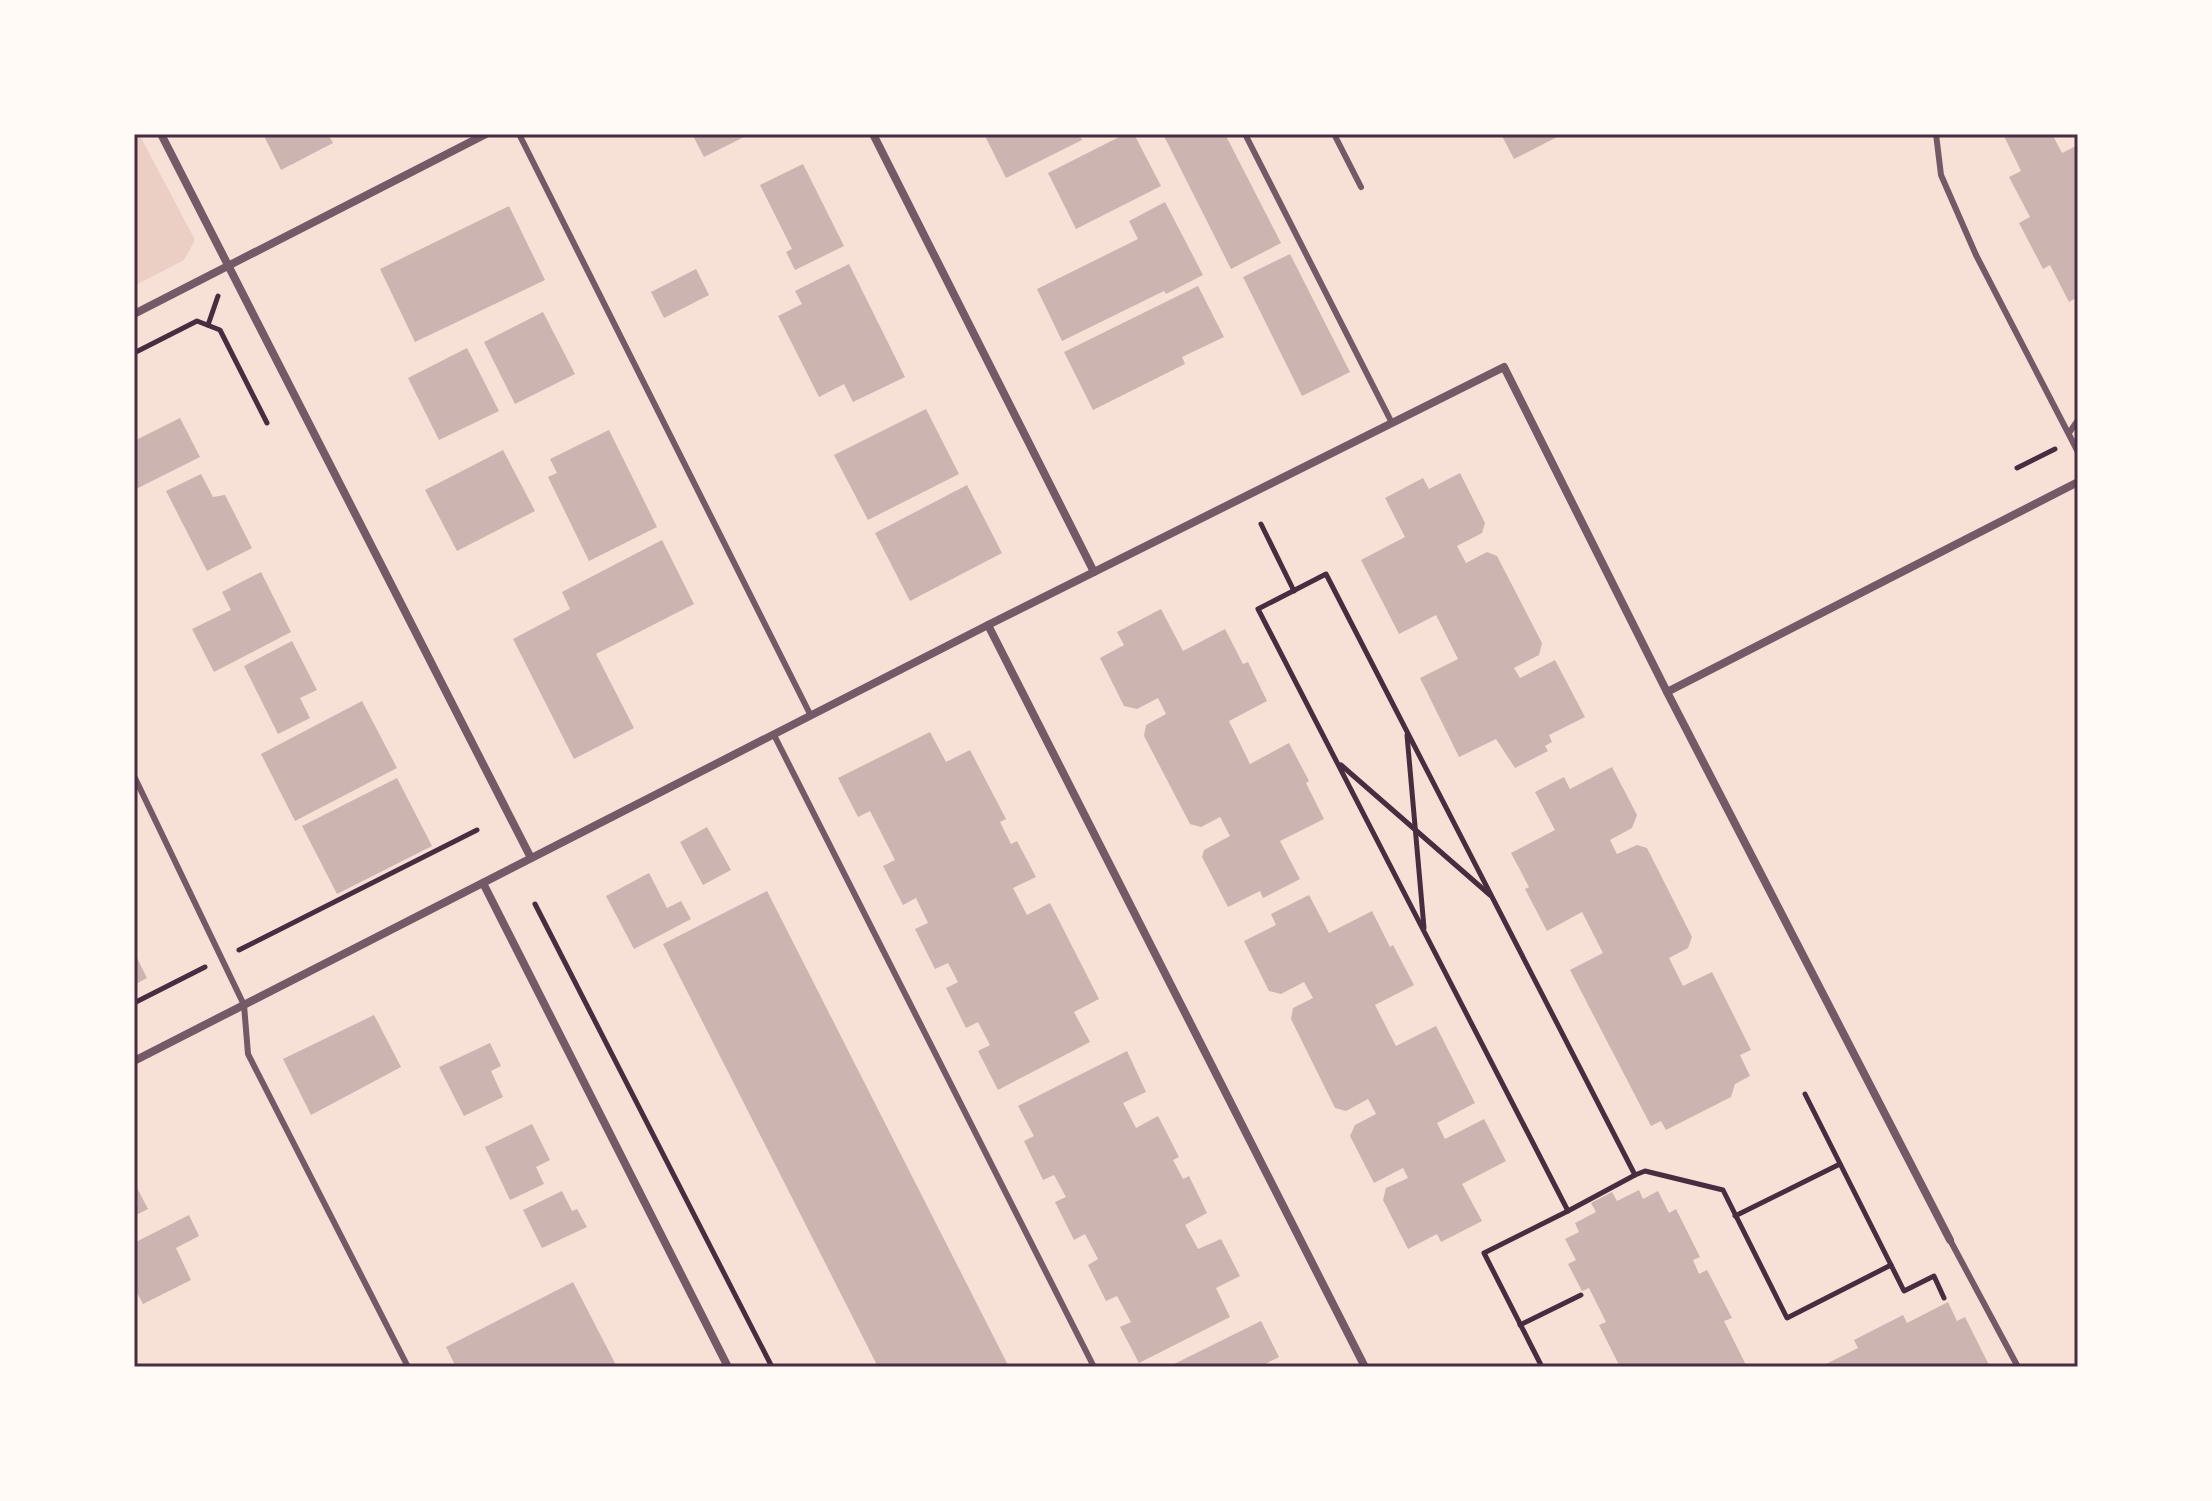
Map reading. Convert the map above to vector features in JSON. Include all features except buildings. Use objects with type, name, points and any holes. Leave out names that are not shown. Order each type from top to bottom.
[{"type":"street","points":[[161,134],[531,858]]},
{"type":"street","points":[[134,314],[486,134]]},
{"type":"street","points":[[873,134],[1094,572]]},
{"type":"street","points":[[134,1061],[988,625],[1504,367],[1667,692],[1950,1240]]},
{"type":"street","points":[[1667,692],[2078,482]]},
{"type":"street","points":[[988,625],[1365,1367]]},
{"type":"street","points":[[483,883],[728,1367]]},
{"type":"lane","points":[[519,134],[811,716]]},
{"type":"lane","points":[[1245,134],[1392,423]]},
{"type":"lane","points":[[1334,134],[1361,187]]},
{"type":"lane","points":[[1936,134],[1941,175],[1976,255],[2078,452]]},
{"type":"lane","points":[[2070,437],[2078,420]]},
{"type":"lane","points":[[774,735],[1094,1367]]},
{"type":"lane","points":[[134,776],[244,1005],[248,1054],[408,1367]]},
{"type":"lane","points":[[1950,1240],[2018,1367]]},
{"type":"path","points":[[134,353],[197,321],[220,330],[267,423]]},
{"type":"path","points":[[2017,468],[2070,437]]},
{"type":"path","points":[[1261,524],[1294,591]]},
{"type":"path","points":[[1568,1211],[1258,609],[1326,574],[1635,1175]]},
{"type":"path","points":[[1407,731],[1425,933]]},
{"type":"path","points":[[1337,762],[1493,898]]},
{"type":"path","points":[[134,1003],[477,830]]},
{"type":"path","points":[[535,904],[772,1367]]},
{"type":"path","points":[[1805,1094],[1904,1291],[1934,1276],[1944,1298]]},
{"type":"path","points":[[1735,1216],[1840,1164]]},
{"type":"path","points":[[1542,1367],[1484,1253],[1645,1171],[1723,1190],[1787,1318],[1891,1265]]},
{"type":"path","points":[[1520,1325],[1581,1295]]},
{"type":"shaded area","points":[[134,134],[139,134],[195,240],[184,260],[134,286]]}]
